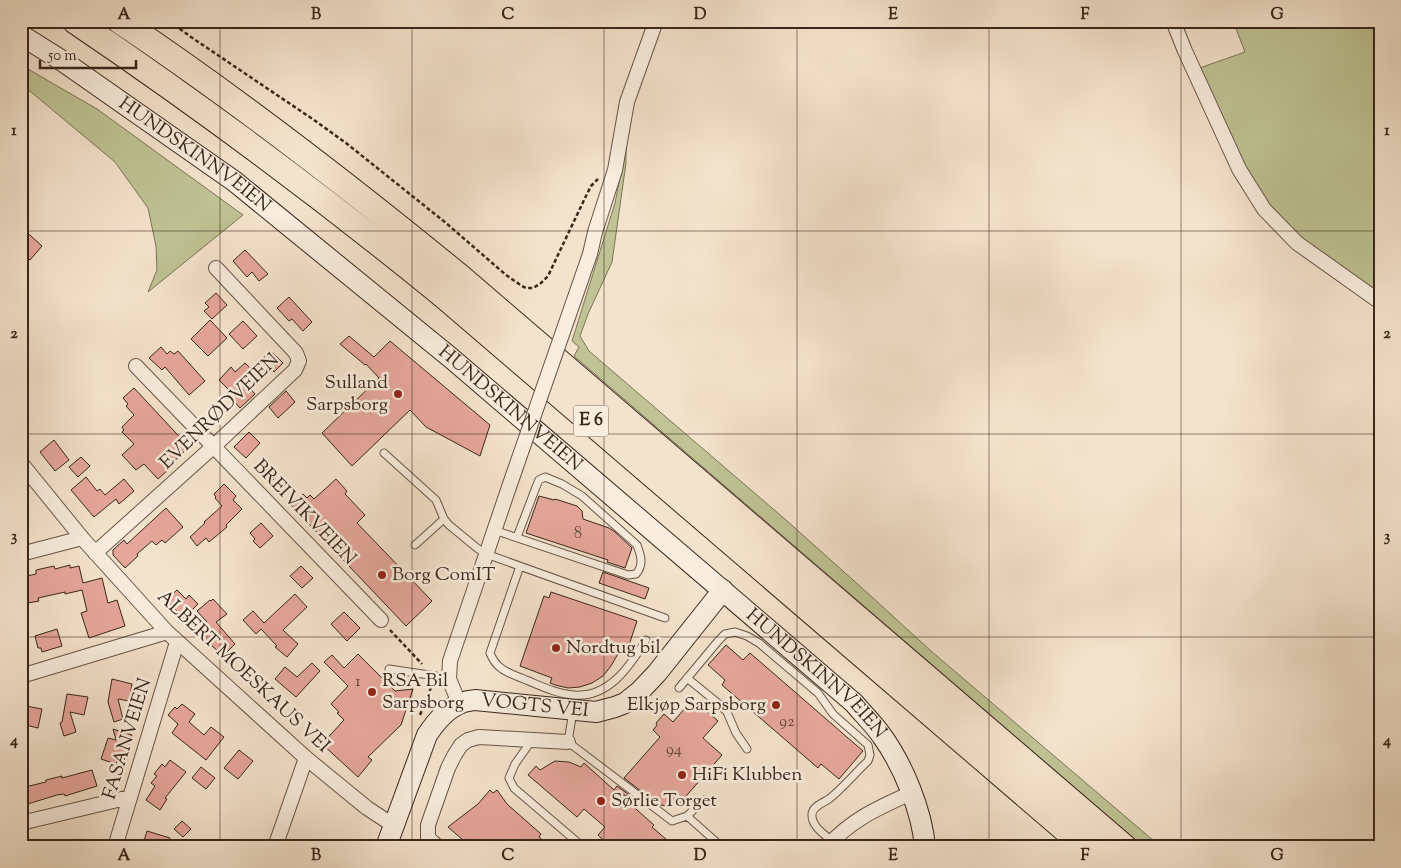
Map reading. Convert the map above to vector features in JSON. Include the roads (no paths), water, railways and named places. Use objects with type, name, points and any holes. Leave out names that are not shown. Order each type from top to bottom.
[{"type":"highway","name":"E 6","points":[[74,21],[244,139],[338,210],[436,289],[1086,847]]},
{"type":"highway","name":"E 6","points":[[120,21],[301,150],[460,277],[1124,847]]},
{"type":"street","points":[[459,703],[448,679],[450,661],[590,254],[615,170],[627,102],[656,21]]},
{"type":"street","points":[[1173,21],[1239,169],[1264,209],[1297,243],[1380,302]]},
{"type":"street","name":"HUNDSKINNVEIEN","points":[[21,35],[64,62],[234,181],[459,364],[854,703],[881,735],[898,763],[911,793],[924,835],[925,847]]},
{"type":"street","name":"EVENRØDVEIEN","points":[[95,553],[295,370],[299,361],[296,352],[216,268]]},
{"type":"street","name":"BREIVIKVEIEN","points":[[136,366],[381,620]]},
{"type":"street","name":"ALBERT MOESKAUS VEI","points":[[21,463],[95,553],[177,642],[306,758],[367,808],[393,825]]},
{"type":"street","points":[[21,554],[82,538]]},
{"type":"street","name":"VOGTS VEI","points":[[386,847],[428,735],[435,723],[445,713],[459,703],[475,700],[573,703],[596,712],[625,703],[640,691],[657,673],[723,590]]},
{"type":"street","points":[[21,676],[167,632]]},
{"type":"street","name":"FASANVEIEN","points":[[115,847],[177,642]]},
{"type":"street","points":[[433,842],[428,825],[448,768],[461,745],[468,740],[479,737],[568,742]]},
{"type":"street","points":[[278,845],[306,758]]},
{"type":"street","points":[[830,844],[858,819],[876,808],[911,793]]},
{"type":"street","points":[[21,823],[130,797]]},
{"type":"lane","points":[[384,453],[436,500],[444,519],[449,525],[486,554],[665,618]]},
{"type":"lane","points":[[494,530],[628,575],[636,574],[642,564],[637,545],[582,496],[562,484],[545,478],[540,480],[536,487],[517,537]]},
{"type":"lane","points":[[415,546],[444,519]]},
{"type":"lane","points":[[520,566],[490,653],[500,669],[573,703]]},
{"type":"lane","points":[[678,688],[725,634],[735,632],[759,643],[818,693],[833,714],[868,745],[870,755],[868,761],[812,813],[814,822],[830,844]]},
{"type":"lane","points":[[646,640],[625,672],[614,682],[600,691],[583,695],[573,703],[568,742],[672,821],[687,816],[704,800]]},
{"type":"lane","points":[[389,669],[436,676]]},
{"type":"lane","points":[[687,678],[720,704],[727,712],[736,733],[747,750]]},
{"type":"lane","points":[[532,740],[515,764],[509,778],[514,788],[583,847]]},
{"type":"lane","points":[[687,816],[722,847]]},
{"type":"lane","points":[[21,838],[25,847]]},
{"type":"place","name":"Sulland Sarpsborg","points":[[398,394]]},
{"type":"place","name":"Borg ComIT","points":[[382,575]]},
{"type":"place","name":"Nordtug bil","points":[[556,648]]},
{"type":"place","name":"RSA Bil Sarpsborg","points":[[372,692]]},
{"type":"place","name":"Elkjøp Sarpsborg","points":[[776,705]]},
{"type":"place","name":"HiFi Klubben","points":[[682,775]]},
{"type":"place","name":"Sørlie Torget","points":[[601,801]]}]
